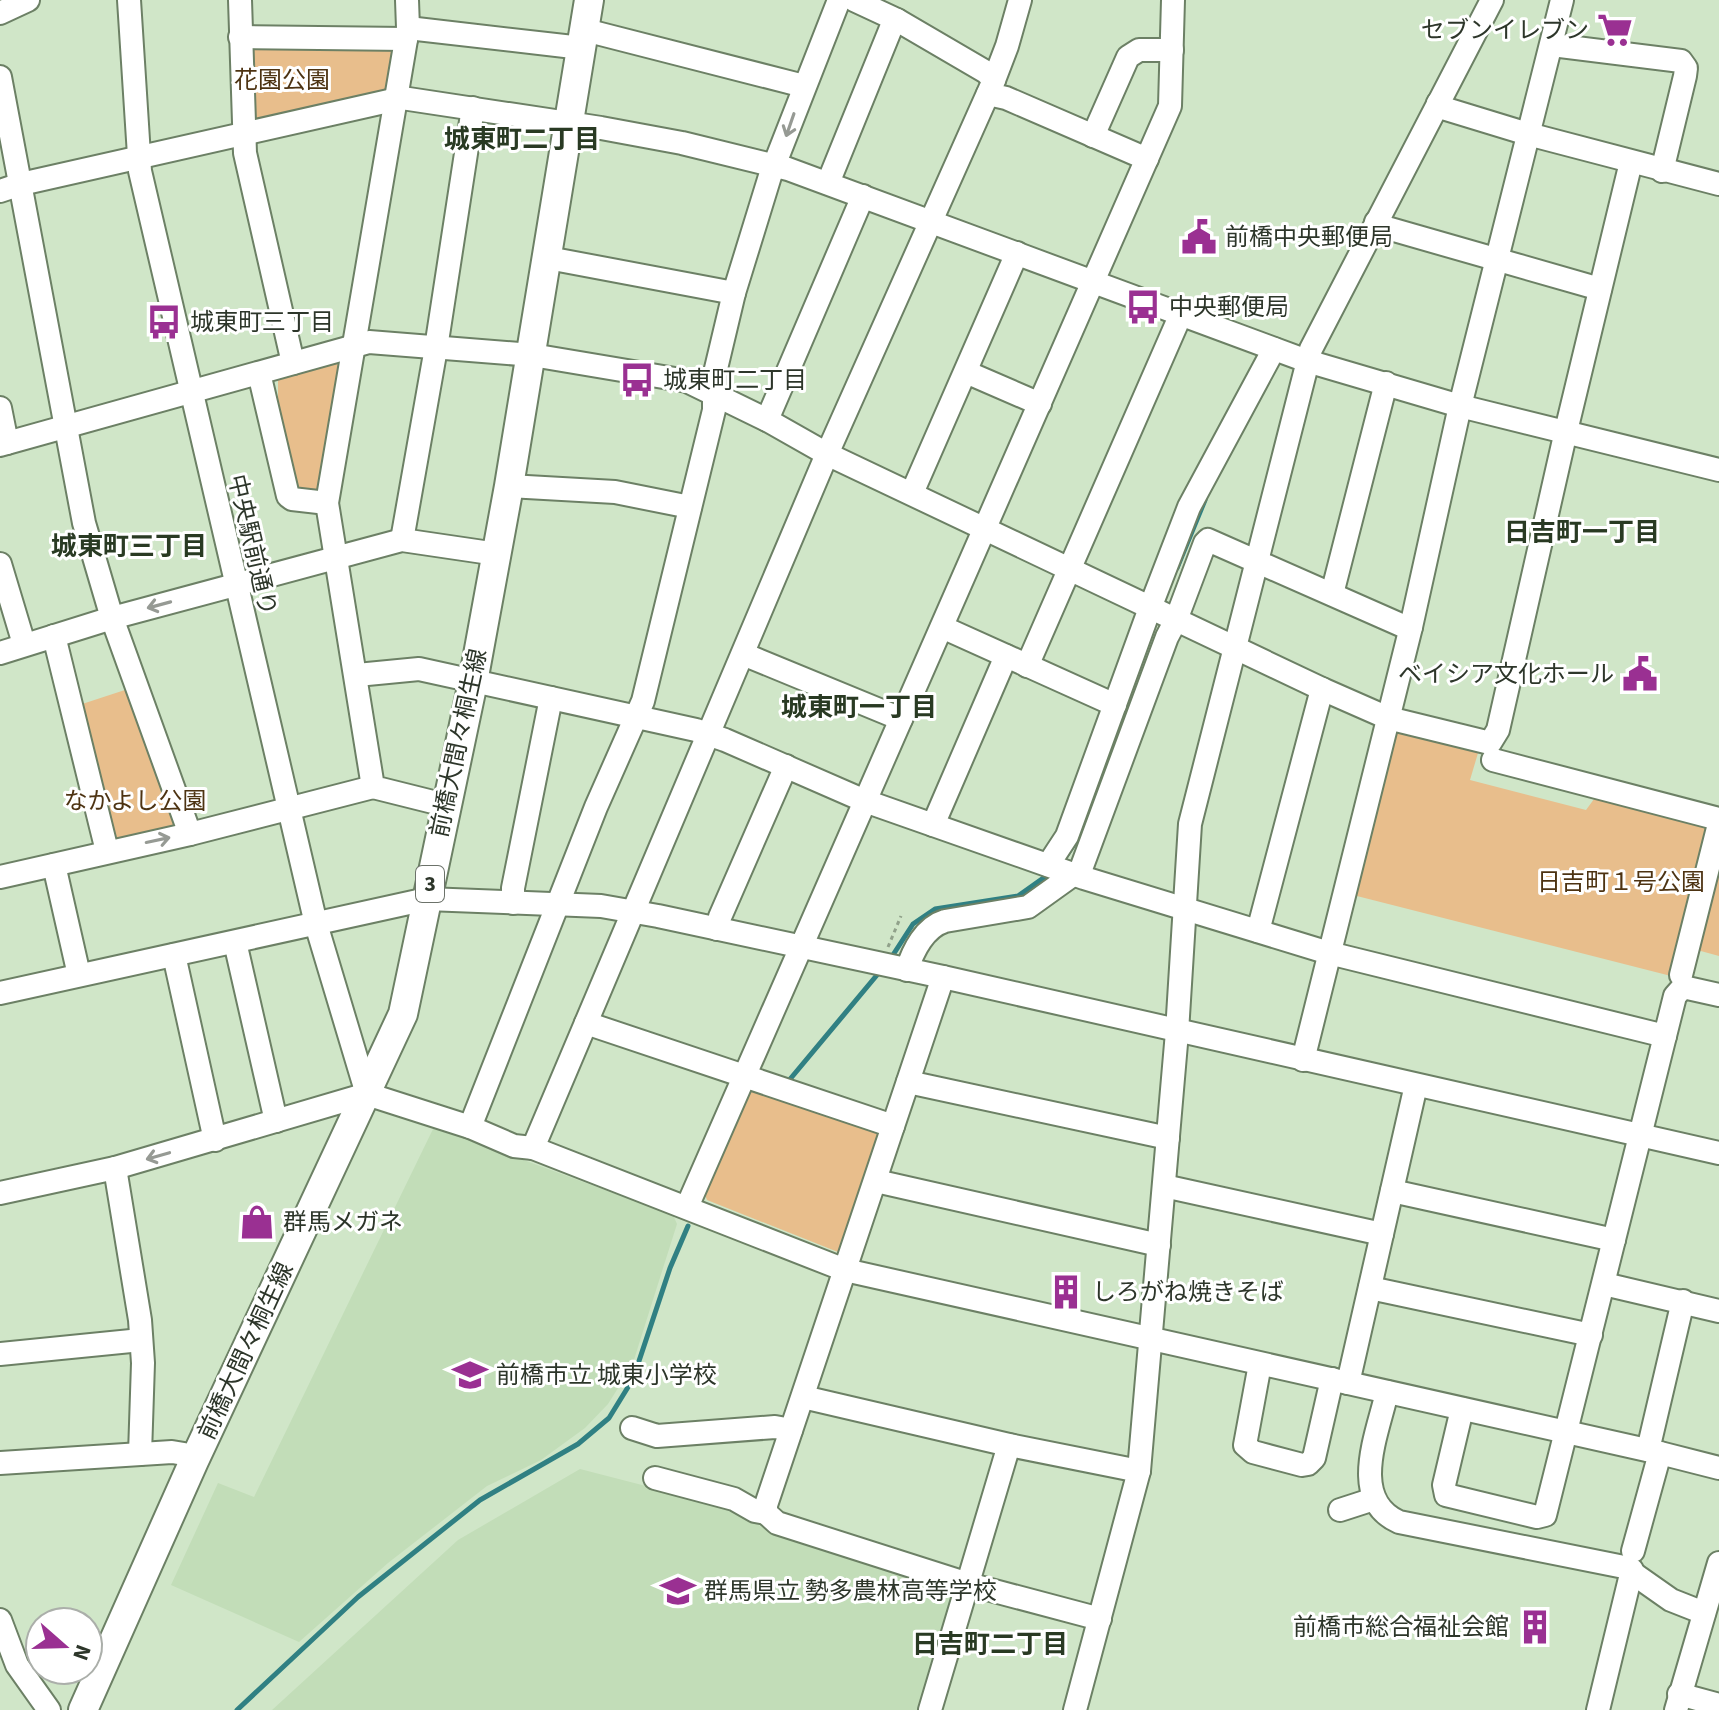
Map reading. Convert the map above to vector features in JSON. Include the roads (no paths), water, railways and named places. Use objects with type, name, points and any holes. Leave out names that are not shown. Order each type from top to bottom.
[{"type":"main road","name":"前橋大間々桐生線","points":[[83,1710],[194,1461],[403,1014],[497,554],[589,0]]},
{"type":"street","points":[[0,13],[28,0]]},
{"type":"street","name":"中央駅前通り","points":[[129,0],[138,158],[316,924],[367,1094]]},
{"type":"street","points":[[240,0],[243,135],[293,363]]},
{"type":"street","points":[[373,787],[327,503],[407,33],[407,0]]},
{"type":"street","points":[[470,1127],[643,701],[714,410],[714,377],[734,293],[775,165],[839,0]]},
{"type":"street","points":[[854,0],[897,20],[986,72],[991,87],[1006,98],[1147,159]]},
{"type":"street","points":[[533,1148],[827,454],[991,87],[1020,0]]},
{"type":"street","points":[[687,1207],[1172,98],[1173,0]]},
{"type":"street","points":[[1075,1710],[1139,1471],[1177,1032],[1190,824],[1307,361],[1492,0]]},
{"type":"street","points":[[1303,1060],[1411,627],[1460,406],[1562,0]]},
{"type":"street","points":[[828,183],[891,28],[897,20]]},
{"type":"street","points":[[240,37],[407,33],[583,39],[804,86]]},
{"type":"street","points":[[1552,45],[1681,61],[1686,68],[1685,76],[1662,171]]},
{"type":"street","points":[[1093,136],[1128,57],[1139,50],[1172,50]]},
{"type":"street","points":[[0,77],[10,188],[84,523],[112,618],[190,834]]},
{"type":"street","points":[[10,188],[409,98],[570,124],[682,143],[775,165],[1307,361],[1460,406],[1719,470]]},
{"type":"street","points":[[1438,103],[1446,109],[1528,134],[1719,184]]},
{"type":"street","points":[[402,540],[436,348],[473,108]]},
{"type":"street","points":[[0,408],[4,444],[369,342],[532,355],[687,381],[767,420],[827,454],[1322,689],[1388,718],[1490,743],[1494,739],[1631,162]]},
{"type":"street","points":[[767,420],[863,196]]},
{"type":"street","points":[[1376,222],[1497,261],[1600,289]]},
{"type":"street","points":[[912,493],[1017,253]]},
{"type":"street","points":[[548,258],[734,293]]},
{"type":"street","points":[[1027,666],[1181,314]]},
{"type":"street","points":[[1061,869],[1084,862],[1145,692],[1189,507],[1274,349]]},
{"type":"street","points":[[966,372],[1040,404]]},
{"type":"street","points":[[259,373],[288,496],[327,503]]},
{"type":"street","points":[[1332,594],[1386,383]]},
{"type":"street","points":[[509,486],[615,492],[690,507]]},
{"type":"street","points":[[0,653],[112,618],[402,540],[497,554]]},
{"type":"street","points":[[892,963],[915,950],[933,926],[945,921],[1028,907],[1061,869],[1067,836],[1115,705],[1205,543],[1213,541],[1411,627]]},
{"type":"street","points":[[1,569],[24,644]]},
{"type":"street","points":[[942,627],[1115,705]]},
{"type":"street","points":[[54,636],[107,851]]},
{"type":"street","points":[[743,654],[901,719]]},
{"type":"street","points":[[933,825],[1006,656]]},
{"type":"street","points":[[357,675],[419,669],[696,730],[865,801],[1184,908],[1329,953],[1665,1036]]},
{"type":"street","points":[[1258,931],[1322,689]]},
{"type":"street","points":[[513,903],[513,888],[551,698]]},
{"type":"street","points":[[1493,760],[1719,822],[1681,975]]},
{"type":"street","points":[[717,929],[786,766]]},
{"type":"street","points":[[0,877],[190,834],[373,787],[445,808]]},
{"type":"street","points":[[54,865],[79,975]]},
{"type":"street","points":[[0,993],[427,899],[601,906],[892,963],[1177,1032],[1719,1153]]},
{"type":"street","points":[[235,942],[276,1121]]},
{"type":"street","points":[[174,955],[215,1140]]},
{"type":"street","points":[[766,1513],[766,1505],[943,977]]},
{"type":"street","points":[[1462,1409],[1444,1485],[1446,1495],[1542,1517],[1547,1512],[1675,996],[1683,987],[1719,995]]},
{"type":"street","points":[[586,1023],[893,1126]]},
{"type":"street","points":[[908,1082],[1168,1138]]},
{"type":"street","points":[[1260,1364],[1245,1445],[1253,1452],[1308,1464],[1314,1458],[1370,1288],[1416,1085]]},
{"type":"street","points":[[0,1193],[115,1168],[367,1094],[470,1127],[514,1146],[533,1148],[845,1270],[1719,1468]]},
{"type":"street","points":[[115,1168],[141,1340],[140,1454]]},
{"type":"street","points":[[876,1181],[1159,1245]]},
{"type":"street","points":[[1164,1186],[1382,1234]]},
{"type":"street","points":[[1392,1191],[1614,1240]]},
{"type":"street","points":[[1604,1284],[1719,1311]]},
{"type":"street","points":[[1370,1288],[1591,1335]]},
{"type":"street","points":[[1598,1710],[1633,1560],[1683,1301]]},
{"type":"street","points":[[0,1354],[141,1340]]},
{"type":"street","points":[[1387,1392],[1369,1471],[1374,1499],[1387,1516],[1399,1522],[1633,1560],[1671,1600],[1704,1613]]},
{"type":"street","points":[[803,1397],[1009,1445],[1139,1471]]},
{"type":"street","points":[[632,1428],[652,1436],[775,1427],[791,1430]]},
{"type":"street","points":[[933,1709],[1009,1445]]},
{"type":"street","points":[[0,1463],[172,1452],[184,1454],[194,1461]]},
{"type":"street","points":[[655,1478],[734,1499],[755,1511],[766,1513],[777,1523],[968,1584],[1100,1619]]},
{"type":"street","points":[[1340,1510],[1374,1499]]},
{"type":"street","points":[[1719,1563],[1678,1702],[1719,1705]]},
{"type":"street","points":[[0,1620],[17,1665],[49,1710]]},
{"type":"waterway","points":[[1177,568],[1205,500]]},
{"type":"waterway","points":[[1062,862],[1074,844]]},
{"type":"waterway","points":[[891,958],[913,924],[935,909],[1018,896],[1049,874]]},
{"type":"waterway","points":[[786,1084],[882,969]]},
{"type":"waterway","points":[[237,1710],[358,1597],[480,1500],[578,1444],[609,1418],[633,1379],[670,1268],[688,1226]]},
{"type":"place","name":"セブンイレブン","points":[[1615,30]]},
{"type":"place","name":"前橋中央郵便局","points":[[1199,237]]},
{"type":"place","name":"中央郵便局","points":[[1143,307]]},
{"type":"place","name":"城東町三丁目","points":[[164,322]]},
{"type":"place","name":"城東町二丁目","points":[[637,380]]},
{"type":"place","name":"ベイシア文化ホール","points":[[1640,674]]},
{"type":"place","name":"群馬メガネ","points":[[257,1222]]},
{"type":"place","name":"しろがね焼きそば","points":[[1066,1292]]},
{"type":"place","name":"前橋市立 城東小学校","points":[[470,1375]]},
{"type":"place","name":"群馬県立 勢多農林高等学校","points":[[678,1591]]},
{"type":"place","name":"前橋市総合福祉会館","points":[[1535,1627]]},
{"type":"district","name":"城東町二丁目","points":[[522,139]]},
{"type":"district","name":"日吉町一丁目","points":[[1582,532]]},
{"type":"district","name":"城東町三丁目","points":[[129,546]]},
{"type":"district","name":"城東町一丁目","points":[[859,707]]},
{"type":"district","name":"日吉町二丁目","points":[[990,1644]]},
{"type":"park label","name":"花園公園","points":[[282,80]]},
{"type":"park label","name":"なかよし公園","points":[[135,801]]},
{"type":"park label","name":"日吉町１号公園","points":[[1621,882]]}]
